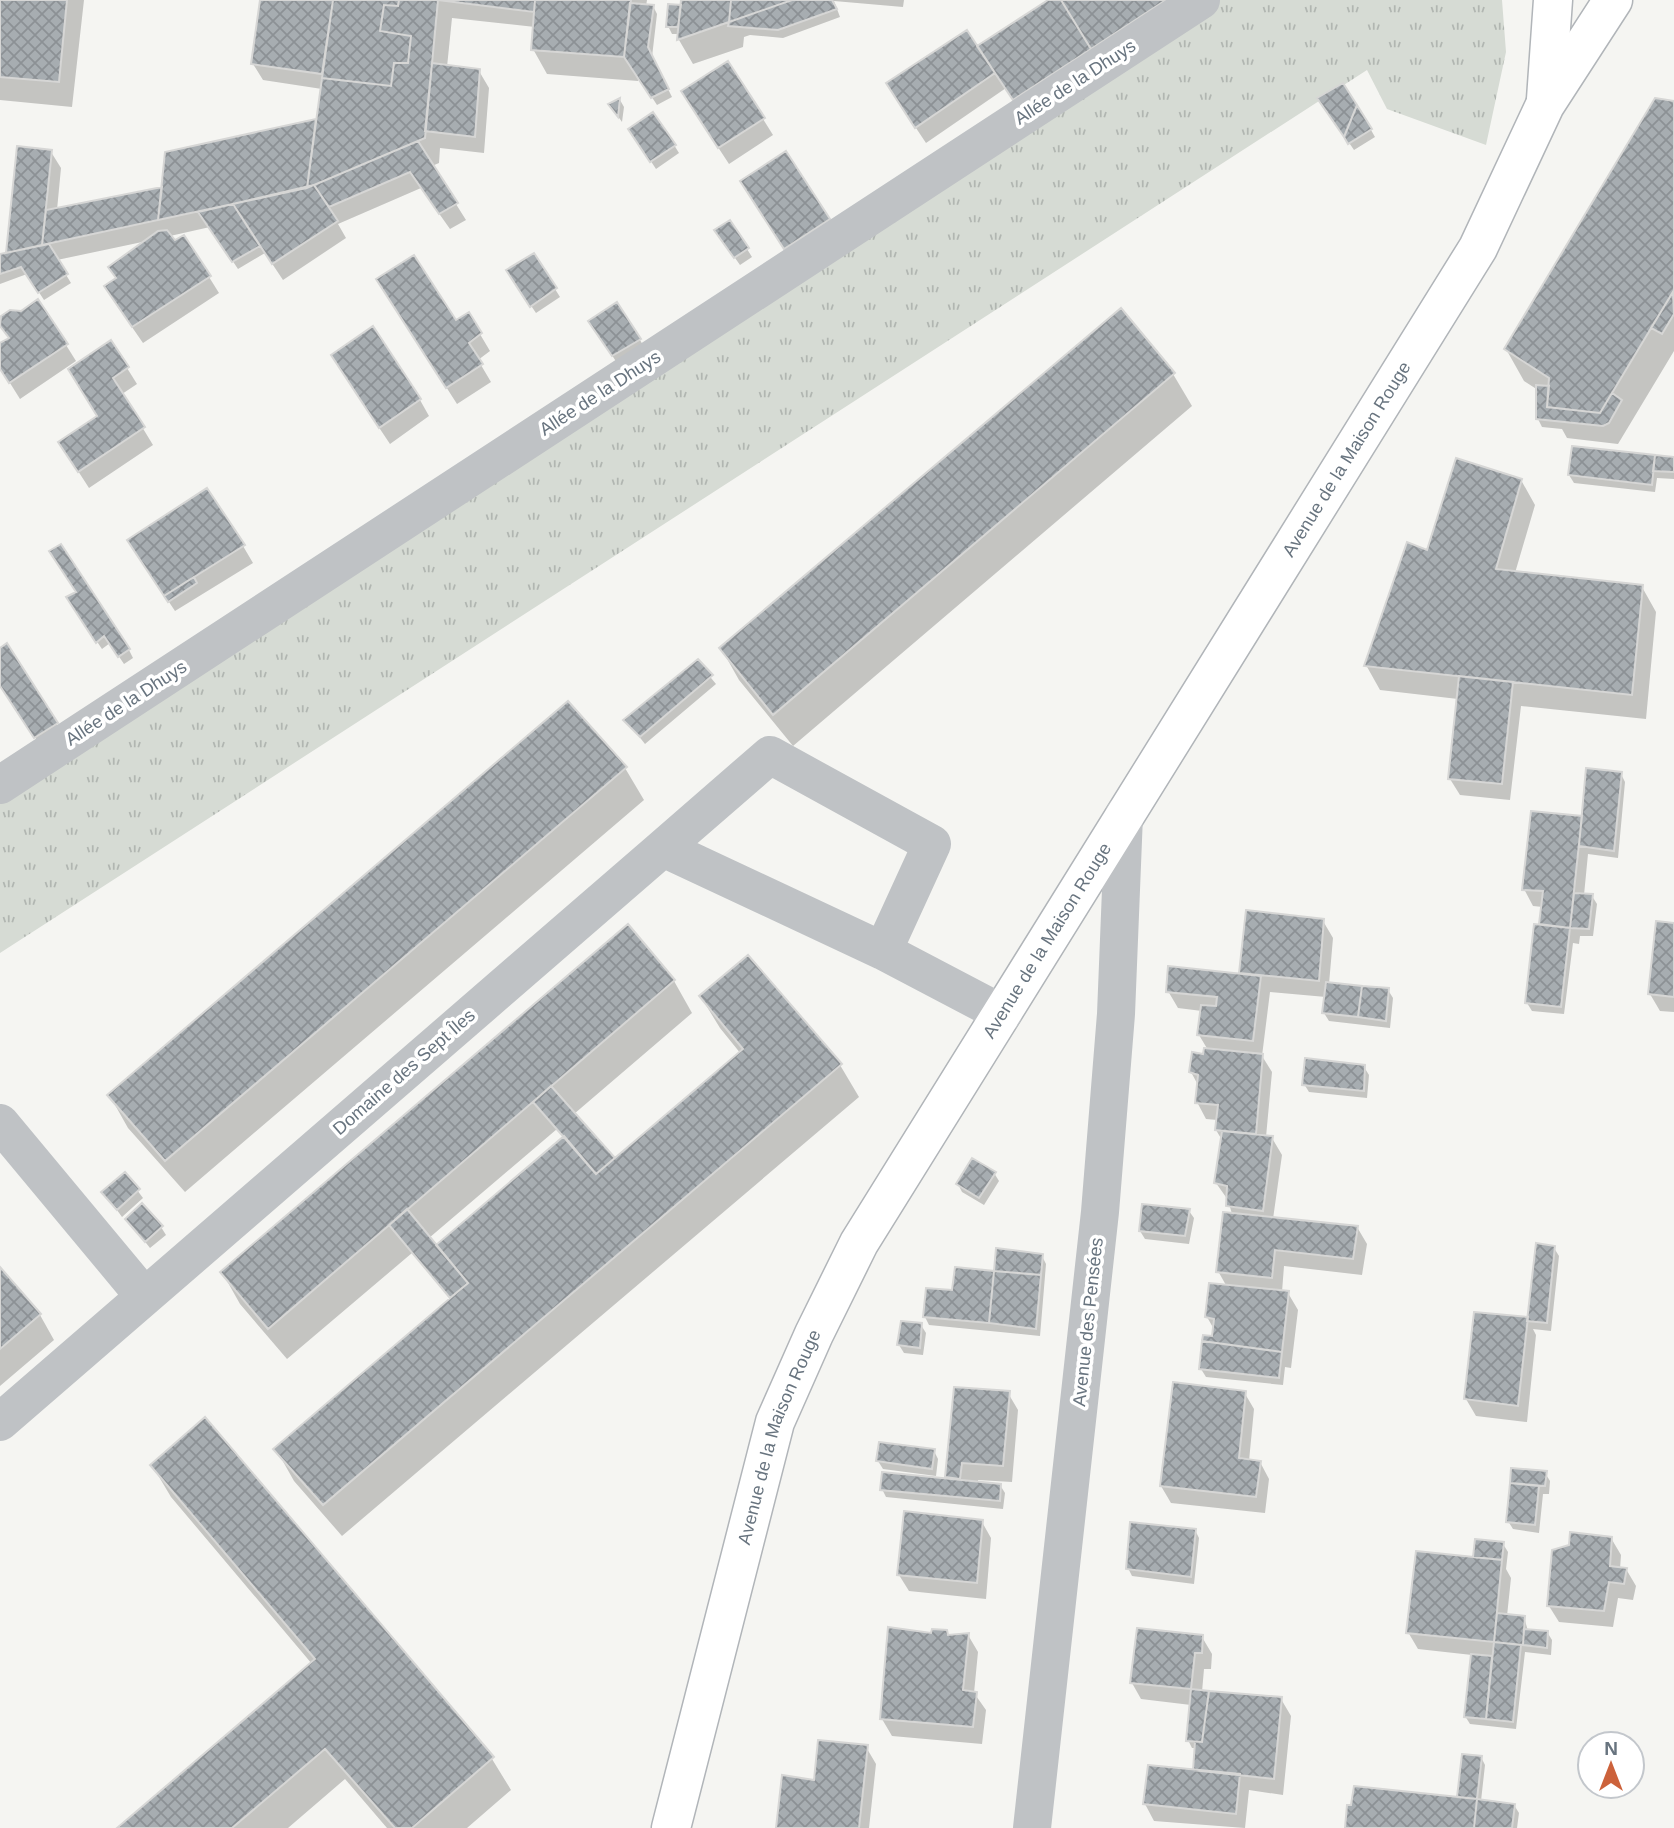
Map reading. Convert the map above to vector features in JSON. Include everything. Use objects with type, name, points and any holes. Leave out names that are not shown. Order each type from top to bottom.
[{"type":"main road","name":"Avenue de la Maison Rouge","points":[[1545,105],[1553,0]]},
{"type":"main road","name":"Avenue de la Maison Rouge","points":[[671,1828],[775,1423],[814,1334],[859,1244],[1478,248],[1545,105],[1613,0]]},
{"type":"street","name":"Allée de la Dhuys","points":[[0,785],[1201,0]]},
{"type":"street","name":"Domaine des Sept Îles","points":[[0,1422],[770,755],[932,844],[883,951]]},
{"type":"street","name":"Avenue des Pensées","points":[[1032,1828],[1100,1212],[1116,1014],[1124,814]]},
{"type":"street","points":[[663,848],[883,951],[1003,1014]]},
{"type":"street","points":[[0,1123],[144,1296]]},
{"type":"green space","points":[[1201,0],[1502,0],[1506,52],[1486,145],[1387,109],[1367,70],[0,953],[0,785]]},
{"type":"building","points":[[0,0],[67,0],[59,82],[0,77]]},
{"type":"building","points":[[260,0],[333,0],[322,74],[251,64]]},
{"type":"building","points":[[333,0],[399,0],[398,6],[384,5],[380,31],[411,36],[408,63],[394,63],[391,86],[322,78]]},
{"type":"building","points":[[399,0],[438,0],[425,138],[307,188],[322,78],[391,86],[394,63],[408,63],[411,36],[380,31],[384,5],[398,6]]},
{"type":"building","points":[[438,0],[535,0],[534,12]]},
{"type":"building","points":[[535,0],[631,0],[624,57],[531,50]]},
{"type":"building","points":[[681,0],[731,0],[729,22],[677,40]]},
{"type":"building","points":[[731,0],[792,0],[729,22]]},
{"type":"building","points":[[792,0],[832,0],[837,9],[778,30],[728,26],[729,22]]},
{"type":"building","points":[[1048,0],[1061,0],[1091,49],[1013,100],[977,46]]},
{"type":"building","points":[[1061,0],[1166,0],[1091,49]]},
{"type":"building","points":[[630,3],[654,5],[648,47],[669,89],[651,98],[624,57]]},
{"type":"building","points":[[668,4],[681,5],[678,27],[666,27]]},
{"type":"building","points":[[967,30],[995,73],[915,128],[886,83]]},
{"type":"building","points":[[728,61],[765,118],[718,148],[681,91]]},
{"type":"building","points":[[432,63],[480,69],[475,137],[425,131]]},
{"type":"building","points":[[1343,83],[1357,105],[1344,137],[1317,98]]},
{"type":"building","points":[[620,98],[618,117],[608,104]]},
{"type":"building","points":[[1655,98],[1674,101],[1674,290],[1600,413],[1547,407],[1549,378],[1504,349]]},
{"type":"building","points":[[1357,105],[1372,129],[1348,144],[1344,137]]},
{"type":"building","points":[[653,112],[676,145],[650,162],[628,129]]},
{"type":"building","points":[[316,119],[307,188],[158,220],[165,152]]},
{"type":"building","points":[[418,141],[458,203],[439,214],[410,172],[329,207],[314,185]]},
{"type":"building","points":[[17,146],[52,150],[42,245],[6,253]]},
{"type":"building","points":[[786,151],[830,219],[784,249],[740,181]]},
{"type":"building","points":[[314,185],[338,221],[272,264],[233,204]]},
{"type":"building","points":[[162,187],[158,220],[42,245],[46,210]]},
{"type":"building","points":[[233,204],[260,246],[232,262],[198,212]]},
{"type":"building","points":[[730,220],[749,248],[734,258],[714,230]]},
{"type":"building","points":[[167,230],[175,240],[184,235],[211,276],[132,327],[104,286],[116,278],[108,267],[158,231]]},
{"type":"building","points":[[49,244],[68,274],[38,293],[21,267],[0,274],[0,254]]},
{"type":"building","points":[[534,253],[557,288],[530,307],[506,270]]},
{"type":"building","points":[[414,255],[456,320],[469,312],[482,333],[469,343],[483,364],[446,388],[376,279]]},
{"type":"building","points":[[1673,292],[1674,314],[1662,334],[1651,328]]},
{"type":"building","points":[[38,299],[68,344],[9,383],[0,369],[0,343],[9,338],[0,326],[1,316],[10,310],[21,311]]},
{"type":"building","points":[[617,302],[641,339],[612,356],[588,321]]},
{"type":"building","points":[[1121,308],[1175,373],[773,715],[719,648]]},
{"type":"building","points":[[373,326],[421,399],[379,428],[331,355]]},
{"type":"building","points":[[111,340],[129,367],[113,378],[145,427],[78,472],[58,442],[97,416],[68,369]]},
{"type":"building","points":[[1536,385],[1549,386],[1547,407],[1600,413],[1612,393],[1622,400],[1609,423],[1603,426],[1536,419]]},
{"type":"building","points":[[1572,446],[1655,455],[1652,485],[1568,475]]},
{"type":"building","points":[[1655,455],[1674,457],[1674,472],[1653,471]]},
{"type":"building","points":[[1456,458],[1522,479],[1496,569],[1643,585],[1632,695],[1364,666],[1407,542],[1427,550]]},
{"type":"building","points":[[207,488],[245,545],[164,596],[127,540]]},
{"type":"building","points":[[61,544],[130,649],[118,657],[104,636],[96,643],[66,597],[76,592],[49,551]]},
{"type":"building","points":[[194,577],[197,583],[168,602],[164,596]]},
{"type":"building","points":[[7,643],[58,723],[34,738],[0,686],[0,648]]},
{"type":"building","points":[[698,659],[713,675],[640,737],[623,720]]},
{"type":"building","points":[[1459,676],[1513,682],[1502,784],[1448,779]]},
{"type":"building","points":[[568,701],[627,767],[165,1161],[107,1095]]},
{"type":"building","points":[[1586,768],[1622,772],[1614,851],[1579,846]]},
{"type":"building","points":[[1531,811],[1582,816],[1570,928],[1539,924],[1543,891],[1522,890]]},
{"type":"building","points":[[1574,893],[1593,894],[1589,929],[1570,928]]},
{"type":"building","points":[[1246,910],[1324,919],[1319,981],[1239,973]]},
{"type":"building","points":[[1656,921],[1674,923],[1674,997],[1648,994]]},
{"type":"building","points":[[628,924],[675,980],[268,1329],[220,1272]]},
{"type":"building","points":[[1534,924],[1570,928],[1561,1007],[1525,1003]]},
{"type":"building","points":[[748,955],[842,1064],[323,1505],[273,1449],[468,1283],[436,1245],[564,1136],[596,1174],[743,1049],[699,996]]},
{"type":"building","points":[[1168,966],[1261,976],[1253,1041],[1197,1035],[1201,1005],[1216,1006],[1217,997],[1166,992]]},
{"type":"building","points":[[1326,982],[1362,986],[1358,1017],[1322,1013]]},
{"type":"building","points":[[1362,986],[1389,988],[1386,1021],[1358,1017]]},
{"type":"building","points":[[1204,1048],[1263,1054],[1256,1134],[1215,1130],[1218,1105],[1195,1103],[1198,1075],[1189,1072],[1192,1052],[1203,1054]]},
{"type":"building","points":[[1305,1058],[1365,1065],[1364,1091],[1302,1085]]},
{"type":"building","points":[[551,1086],[615,1158],[596,1174],[533,1102]]},
{"type":"building","points":[[1222,1131],[1273,1136],[1263,1211],[1226,1206],[1227,1186],[1214,1183]]},
{"type":"building","points":[[972,1158],[996,1172],[979,1198],[956,1184]]},
{"type":"building","points":[[125,1172],[140,1189],[117,1210],[101,1192]]},
{"type":"building","points":[[142,1203],[163,1226],[145,1242],[125,1219]]},
{"type":"building","points":[[1142,1204],[1190,1209],[1185,1236],[1139,1231]]},
{"type":"building","points":[[407,1209],[468,1283],[450,1298],[389,1225]]},
{"type":"building","points":[[1223,1212],[1358,1226],[1353,1259],[1275,1250],[1272,1278],[1216,1272]]},
{"type":"building","points":[[1536,1243],[1555,1246],[1547,1323],[1527,1321]]},
{"type":"building","points":[[996,1248],[1043,1254],[1041,1275],[994,1271]]},
{"type":"building","points":[[0,1267],[41,1314],[0,1349]]},
{"type":"building","points":[[955,1267],[994,1271],[989,1323],[923,1317],[926,1288],[952,1290]]},
{"type":"building","points":[[994,1271],[1041,1275],[1036,1329],[989,1323]]},
{"type":"building","points":[[1209,1283],[1289,1291],[1282,1352],[1202,1341],[1203,1335],[1212,1336],[1214,1319],[1205,1317]]},
{"type":"building","points":[[1474,1312],[1528,1317],[1518,1406],[1464,1399]]},
{"type":"building","points":[[901,1321],[922,1323],[920,1348],[897,1345]]},
{"type":"building","points":[[1202,1341],[1282,1352],[1279,1378],[1199,1369]]},
{"type":"building","points":[[1173,1382],[1246,1391],[1239,1458],[1261,1461],[1256,1497],[1160,1486]]},
{"type":"building","points":[[954,1387],[1010,1391],[1003,1466],[962,1463],[960,1479],[945,1477]]},
{"type":"building","points":[[205,1417],[494,1757],[412,1828],[395,1828],[325,1749],[232,1828],[117,1828],[315,1659],[150,1465]]},
{"type":"building","points":[[879,1442],[935,1449],[932,1469],[876,1461]]},
{"type":"building","points":[[1511,1468],[1547,1471],[1545,1486],[1510,1483]]},
{"type":"building","points":[[882,1472],[1001,1484],[1000,1501],[880,1490]]},
{"type":"building","points":[[1510,1483],[1539,1486],[1535,1525],[1506,1522]]},
{"type":"building","points":[[904,1511],[983,1520],[977,1583],[897,1575]]},
{"type":"building","points":[[1130,1522],[1196,1529],[1191,1577],[1126,1569]]},
{"type":"building","points":[[1570,1532],[1612,1537],[1610,1566],[1627,1568],[1624,1584],[1609,1582],[1604,1611],[1547,1606],[1552,1550],[1569,1545]]},
{"type":"building","points":[[1475,1539],[1504,1542],[1502,1560],[1473,1557]]},
{"type":"building","points":[[1416,1551],[1502,1560],[1494,1642],[1406,1633]]},
{"type":"building","points":[[1497,1613],[1525,1616],[1523,1645],[1494,1642]]},
{"type":"building","points":[[888,1627],[931,1633],[932,1629],[947,1630],[948,1635],[969,1633],[963,1690],[977,1692],[973,1727],[880,1719]]},
{"type":"building","points":[[1137,1628],[1203,1635],[1202,1653],[1195,1653],[1191,1689],[1130,1683]]},
{"type":"building","points":[[1524,1629],[1548,1631],[1547,1648],[1523,1645]]},
{"type":"building","points":[[1494,1642],[1521,1645],[1513,1722],[1486,1719]]},
{"type":"building","points":[[1471,1654],[1492,1656],[1486,1719],[1464,1717]]},
{"type":"building","points":[[1191,1689],[1209,1691],[1202,1742],[1186,1741]]},
{"type":"building","points":[[1209,1691],[1282,1697],[1274,1779],[1193,1770],[1195,1742],[1202,1742]]},
{"type":"building","points":[[818,1740],[868,1745],[859,1828],[776,1828],[782,1775],[814,1780]]},
{"type":"building","points":[[1462,1754],[1482,1756],[1477,1799],[1457,1797]]},
{"type":"building","points":[[1148,1765],[1240,1774],[1236,1814],[1143,1804]]},
{"type":"building","points":[[1354,1786],[1477,1799],[1474,1828],[1345,1828],[1347,1805],[1351,1805]]},
{"type":"building","points":[[1477,1799],[1515,1804],[1512,1828],[1474,1828]]}]
